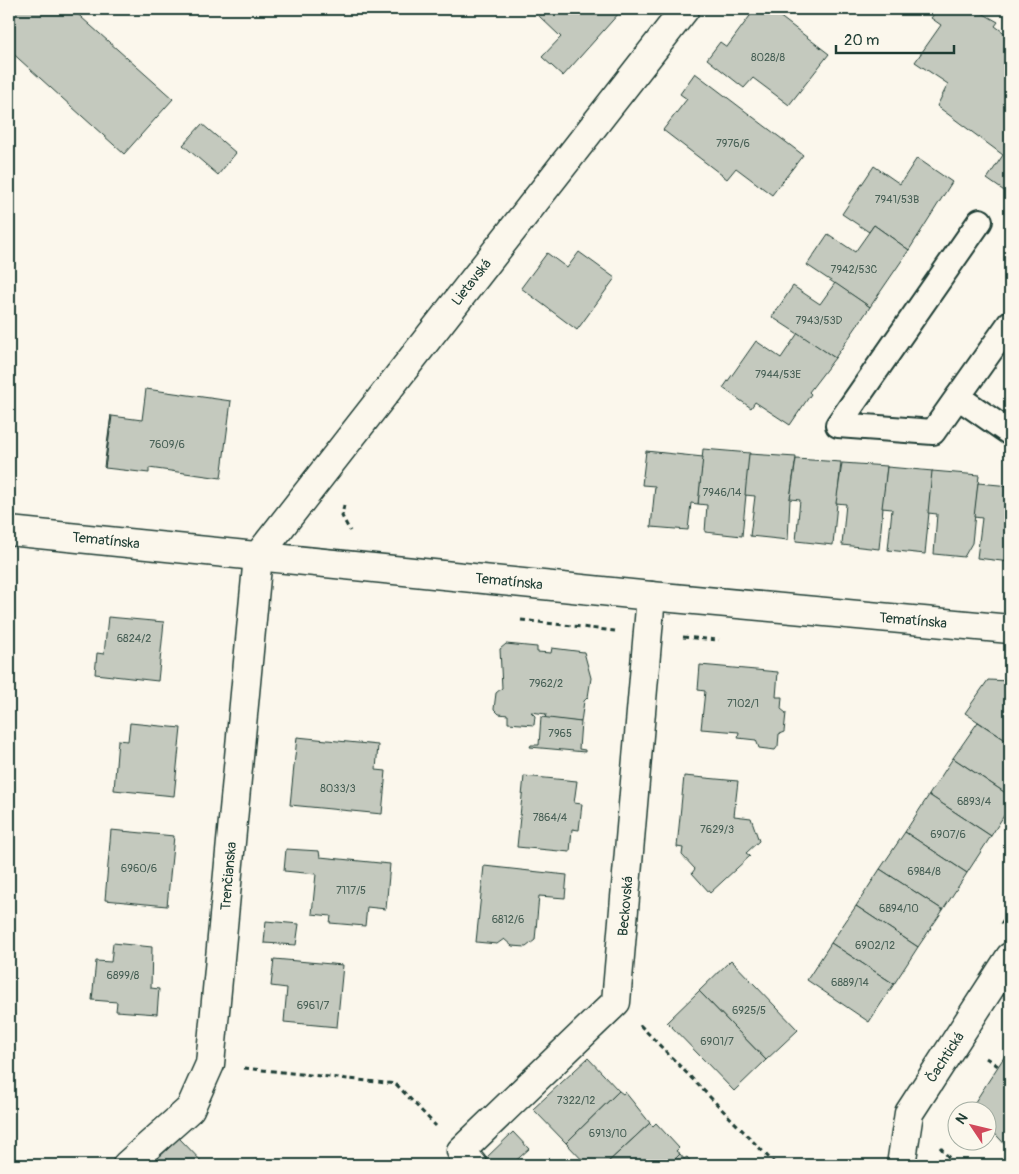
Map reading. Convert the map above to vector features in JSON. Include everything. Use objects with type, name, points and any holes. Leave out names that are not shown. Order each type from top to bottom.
[{"type":"street","name":"Lietavská","points":[[258,556],[685,9]]},
{"type":"street","name":"Tematínska","points":[[9,530],[651,596],[1010,629]]},
{"type":"street","name":"Trenčianska","points":[[127,1165],[190,1109],[210,1064],[258,556]]},
{"type":"street","name":"Beckovská","points":[[616,1002],[651,596]]},
{"type":"street","name":"Čachtická","points":[[901,1165],[909,1113],[1010,957]]},
{"type":"street","points":[[467,1158],[616,1002]]},
{"type":"lane","points":[[980,221],[838,425],[933,432],[1010,323]]},
{"type":"lane","points":[[958,397],[1010,433]]},
{"type":"path","points":[[616,1002],[776,1165]]},
{"type":"path","points":[[210,1064],[396,1084],[467,1158]]},
{"type":"building","points":[[9,9],[72,9],[173,99],[124,154],[9,50]]},
{"type":"building","points":[[546,9],[616,9],[620,12],[563,76],[542,57],[561,37],[539,16]]},
{"type":"building","points":[[755,9],[770,9],[829,54],[789,105],[753,78],[744,88],[707,59],[720,42],[727,47]]},
{"type":"building","points":[[938,9],[975,9],[998,22],[995,26],[1010,37],[1010,195],[987,179],[1003,155],[937,106],[948,84],[915,62],[941,25],[931,18]]},
{"type":"building","points":[[695,73],[803,155],[772,195],[736,168],[727,179],[663,130],[687,99],[680,94]]},
{"type":"building","points":[[202,124],[236,153],[218,175],[183,145]]},
{"type":"building","points":[[917,158],[952,182],[909,250],[874,225],[869,232],[842,214],[874,166],[900,184]]},
{"type":"building","points":[[874,225],[909,250],[870,307],[807,265],[828,234],[855,252]]},
{"type":"building","points":[[579,252],[615,278],[577,330],[521,288],[547,253],[567,268]]},
{"type":"building","points":[[835,283],[870,307],[835,358],[772,317],[793,286],[820,304]]},
{"type":"building","points":[[798,333],[835,358],[809,392],[811,394],[790,425],[755,402],[751,408],[723,388],[756,341],[781,358]]},
{"type":"building","points":[[146,389],[231,401],[221,478],[149,468],[149,473],[105,468],[112,416],[142,420]]},
{"type":"building","points":[[111,415],[105,468],[104,467]]},
{"type":"building","points":[[703,449],[750,453],[742,536],[705,532],[707,505],[698,504]]},
{"type":"building","points":[[646,451],[703,457],[698,504],[691,503],[688,530],[651,527],[655,486],[642,485]]},
{"type":"building","points":[[749,454],[796,457],[790,499],[788,540],[750,536],[755,496],[745,495]]},
{"type":"building","points":[[796,459],[841,462],[833,545],[796,541],[800,500],[790,499]]},
{"type":"building","points":[[842,463],[887,466],[879,549],[842,545],[846,504],[836,503]]},
{"type":"building","points":[[887,467],[933,471],[925,554],[888,550],[892,509],[882,508]]},
{"type":"building","points":[[932,471],[979,475],[972,543],[964,557],[934,554],[937,514],[928,513]]},
{"type":"building","points":[[978,483],[1010,486],[1010,562],[977,558],[982,518],[974,517]]},
{"type":"building","points":[[108,617],[164,622],[158,681],[95,674],[97,653],[104,654]]},
{"type":"building","points":[[506,644],[537,647],[537,652],[551,653],[552,648],[584,652],[591,678],[588,697],[584,701],[581,722],[545,719],[546,714],[531,712],[535,716],[534,725],[508,723],[508,715],[499,714],[494,709],[496,693],[502,688],[500,649]]},
{"type":"building","points":[[700,665],[778,672],[776,697],[782,697],[781,709],[786,713],[784,732],[779,734],[778,746],[775,750],[759,748],[756,740],[738,738],[739,732],[701,729],[705,691],[698,690]]},
{"type":"building","points":[[988,680],[1010,681],[1010,743],[965,713]]},
{"type":"building","points":[[541,717],[581,722],[579,749],[585,750],[585,752],[530,747],[531,745],[539,745]]},
{"type":"building","points":[[978,722],[1010,743],[1010,796],[953,758]]},
{"type":"building","points":[[130,723],[181,728],[174,796],[114,790],[118,740],[128,741]]},
{"type":"building","points":[[297,737],[378,745],[376,770],[386,771],[382,814],[290,805]]},
{"type":"building","points":[[953,758],[1010,796],[1010,806],[991,836],[929,795]]},
{"type":"building","points":[[524,776],[577,781],[574,803],[582,804],[579,830],[572,829],[570,852],[517,847]]},
{"type":"building","points":[[684,776],[738,781],[734,816],[751,818],[759,841],[746,853],[750,856],[710,893],[692,873],[695,869],[682,855],[683,848],[677,847]]},
{"type":"building","points":[[929,795],[991,836],[967,873],[905,832]]},
{"type":"building","points":[[111,830],[174,836],[167,906],[105,900]]},
{"type":"building","points":[[905,832],[967,873],[943,910],[880,869]]},
{"type":"building","points":[[286,849],[319,851],[320,857],[390,864],[386,909],[367,907],[365,926],[330,923],[331,916],[312,914],[316,874],[284,871]]},
{"type":"building","points":[[484,866],[567,875],[565,898],[539,896],[535,940],[526,947],[512,946],[504,939],[497,944],[476,942]]},
{"type":"building","points":[[880,869],[943,910],[918,947],[856,906]]},
{"type":"building","points":[[856,906],[918,947],[894,984],[831,943]]},
{"type":"building","points":[[266,921],[299,924],[296,945],[264,943]]},
{"type":"building","points":[[113,943],[152,947],[151,988],[159,989],[157,1014],[116,1011],[117,1002],[92,1000],[96,961],[111,962]]},
{"type":"building","points":[[831,943],[894,984],[869,1022],[807,980]]},
{"type":"building","points":[[274,959],[343,965],[337,1027],[284,1022],[287,988],[271,986]]},
{"type":"building","points":[[731,960],[798,1030],[766,1060],[699,991]]},
{"type":"building","points":[[699,991],[766,1060],[734,1091],[667,1022]]},
{"type":"building","points":[[1010,1048],[1010,1150],[996,1135],[996,1102],[975,1102]]},
{"type":"building","points":[[588,1058],[619,1091],[566,1143],[533,1109]]},
{"type":"building","points":[[619,1091],[623,1094],[625,1092],[650,1123],[605,1165],[587,1165],[566,1143]]},
{"type":"building","points":[[650,1123],[653,1126],[656,1123],[679,1148],[676,1151],[680,1154],[669,1165],[605,1165]]},
{"type":"building","points":[[513,1132],[529,1149],[511,1165],[491,1165],[485,1159]]},
{"type":"building","points":[[181,1136],[180,1139],[205,1165],[151,1165]]},
{"type":"building","points":[[680,1154],[684,1159],[687,1157],[694,1165],[669,1165]]}]
